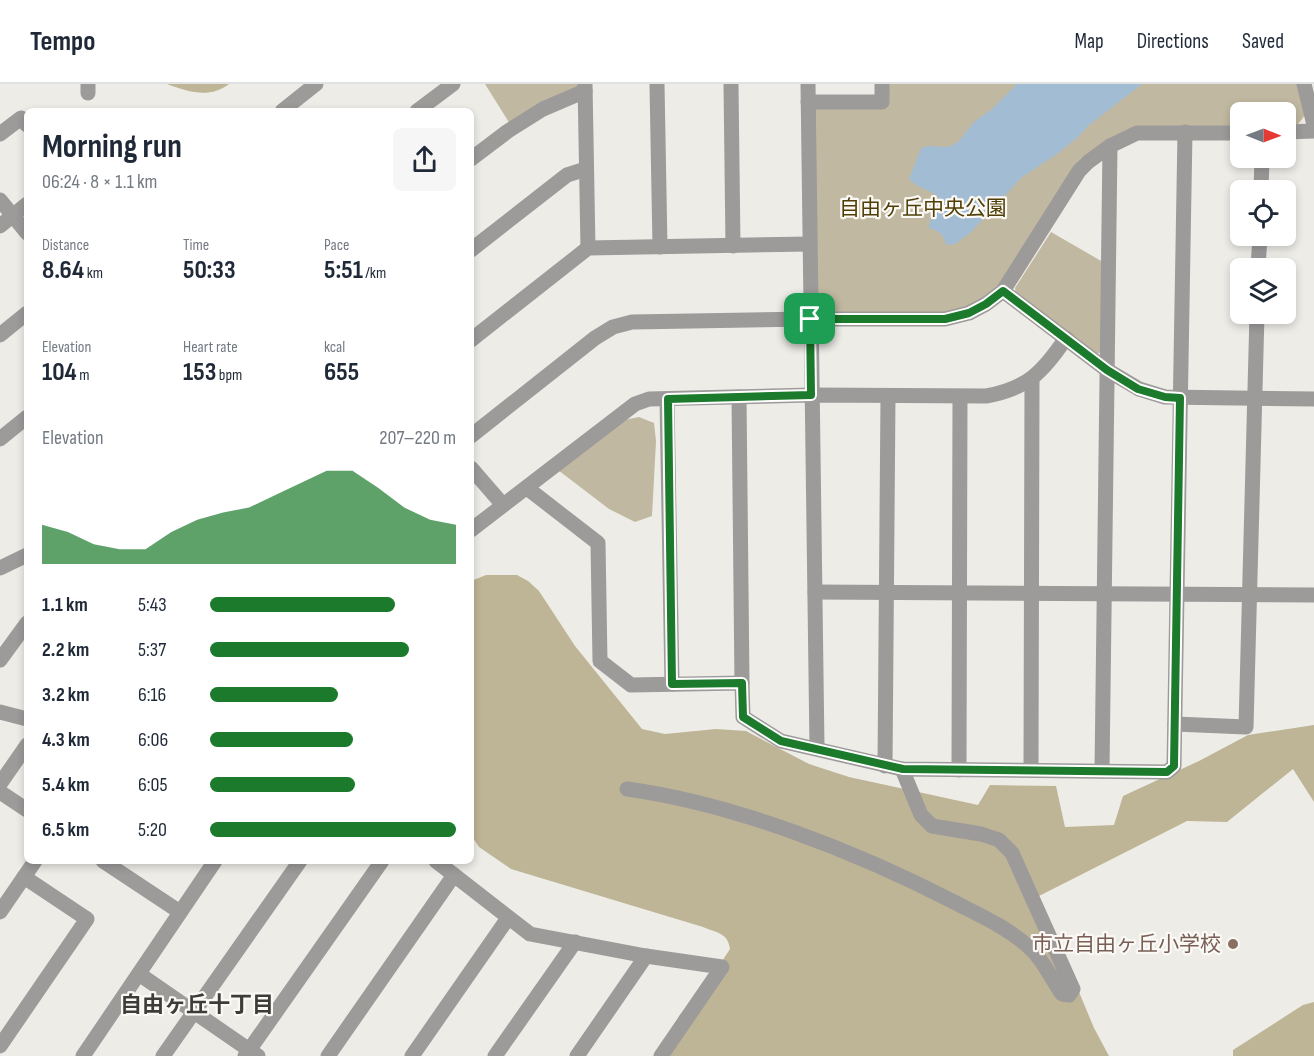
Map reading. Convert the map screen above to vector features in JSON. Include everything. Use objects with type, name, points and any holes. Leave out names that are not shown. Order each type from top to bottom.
[{"type":"street","points":[[286,108],[316,84]]},
{"type":"street","points":[[421,108],[453,84]]},
{"type":"street","points":[[657,84],[660,247]]},
{"type":"street","points":[[730,84],[733,246]]},
{"type":"street","points":[[808,84],[817,748]]},
{"type":"street","points":[[808,102],[882,102],[882,84]]},
{"type":"street","points":[[1304,84],[1314,124]]},
{"type":"street","points":[[474,157],[508,131],[543,109],[585,87],[588,248]]},
{"type":"street","points":[[0,134],[21,118],[24,122]]},
{"type":"street","points":[[1296,132],[1314,131]]},
{"type":"street","points":[[739,398],[743,717],[781,741],[903,769],[1167,772],[1174,766],[1185,132]]},
{"type":"street","points":[[474,434],[595,338],[613,327],[632,322],[945,319],[969,313],[1003,291],[1079,171],[1110,146],[1137,133],[1230,132]]},
{"type":"street","points":[[1102,771],[1110,146]]},
{"type":"street","points":[[474,248],[567,175],[586,169]]},
{"type":"street","points":[[0,200],[24,229]]},
{"type":"street","points":[[0,226],[24,207]]},
{"type":"street","points":[[474,338],[588,248],[810,244]]},
{"type":"street","points":[[1003,291],[1107,370],[1138,389],[1165,397],[1180,398],[1314,399]]},
{"type":"street","points":[[0,335],[24,315]]},
{"type":"street","points":[[1174,724],[1246,727],[1257,324]]},
{"type":"street","points":[[474,528],[635,404],[649,399],[811,395],[960,397],[1001,393],[1032,379],[1048,364],[1066,338]]},
{"type":"street","points":[[1031,770],[1032,379]]},
{"type":"street","points":[[885,765],[888,396]]},
{"type":"street","points":[[959,770],[960,397]]},
{"type":"street","points":[[668,399],[672,684]]},
{"type":"street","points":[[0,439],[24,419]]},
{"type":"street","points":[[474,471],[503,505]]},
{"type":"street","points":[[527,488],[598,543],[600,661],[631,685],[742,683]]},
{"type":"street","points":[[0,568],[24,556]]},
{"type":"street","points":[[816,592],[1314,595]]},
{"type":"street","points":[[0,660],[24,627]]},
{"type":"street","points":[[0,712],[24,718]]},
{"type":"street","points":[[0,784],[24,749]]},
{"type":"street","points":[[627,789],[703,804],[790,832],[893,871],[1006,929],[1032,950],[1062,994],[1069,994],[1073,989],[1012,853],[999,840],[981,834],[932,826],[921,815],[903,769]]},
{"type":"street","points":[[0,792],[24,808]]},
{"type":"street","points":[[0,912],[33,864]]},
{"type":"street","points":[[83,1056],[213,864]]},
{"type":"street","points":[[163,1056],[298,864]]},
{"type":"street","points":[[140,974],[194,1011],[250,1054],[380,864]]},
{"type":"street","points":[[440,864],[530,934],[646,956],[722,967],[661,1056]]},
{"type":"street","points":[[122,866],[180,912]]},
{"type":"street","points":[[328,1056],[454,875]]},
{"type":"street","points":[[0,1047],[87,919],[24,877]]},
{"type":"street","points":[[412,1056],[508,918]]},
{"type":"street","points":[[495,1056],[575,942]]},
{"type":"street","points":[[577,1056],[646,956]]},
{"type":"green space","points":[[485,84],[579,84],[576,88],[510,124]]},
{"type":"green space","name":"自由ヶ丘中央公園","points":[[885,84],[1299,84],[1306,114],[1296,124],[1296,102],[1230,102],[1230,128],[1103,143],[1080,159],[996,291],[958,312],[817,313],[814,108],[885,108]]},
{"type":"green space","points":[[1051,232],[1103,262],[1101,352],[1097,354],[1016,294],[1015,288]]},
{"type":"green space","points":[[639,417],[654,423],[656,441],[652,516],[635,522],[609,509],[558,470],[619,421]]},
{"type":"shaded area","points":[[167,84],[229,84],[222,89],[199,93]]},
{"type":"shaded area","points":[[486,575],[517,575],[528,581],[539,591],[575,646],[642,729],[665,734],[716,729],[746,731],[809,764],[849,777],[978,805],[990,785],[1056,786],[1065,827],[1114,825],[1123,796],[1199,761],[1248,735],[1314,725],[1314,802],[1293,769],[1227,822],[1187,821],[1039,896],[1094,1028],[1109,1056],[668,1056],[671,1038],[679,1016],[711,978],[730,949],[729,943],[721,934],[703,927],[511,869],[479,847],[474,840],[474,580]]},
{"type":"shaded area","points":[[1314,1002],[1314,1056],[1233,1056],[1233,1050],[1303,1005]]},
{"type":"water","points":[[1017,84],[1142,84],[1088,126],[1057,154],[1022,177],[970,233],[955,244],[946,245],[940,234],[929,228],[936,212],[938,197],[909,179],[921,148],[949,147],[959,141],[974,122],[992,109]]},
{"type":"place","name":"市立自由ヶ丘小学校","points":[[1233,944]]},
{"type":"district","name":"自由ヶ丘十丁目","points":[[197,1005]]},
{"type":"route","points":[[1003,291],[1107,370],[1138,389],[1165,397],[1180,398],[1174,766],[1167,772],[903,769],[781,741],[743,717],[742,683],[672,684],[668,399],[811,395],[810,319],[945,319],[969,313],[1003,291]]}]
